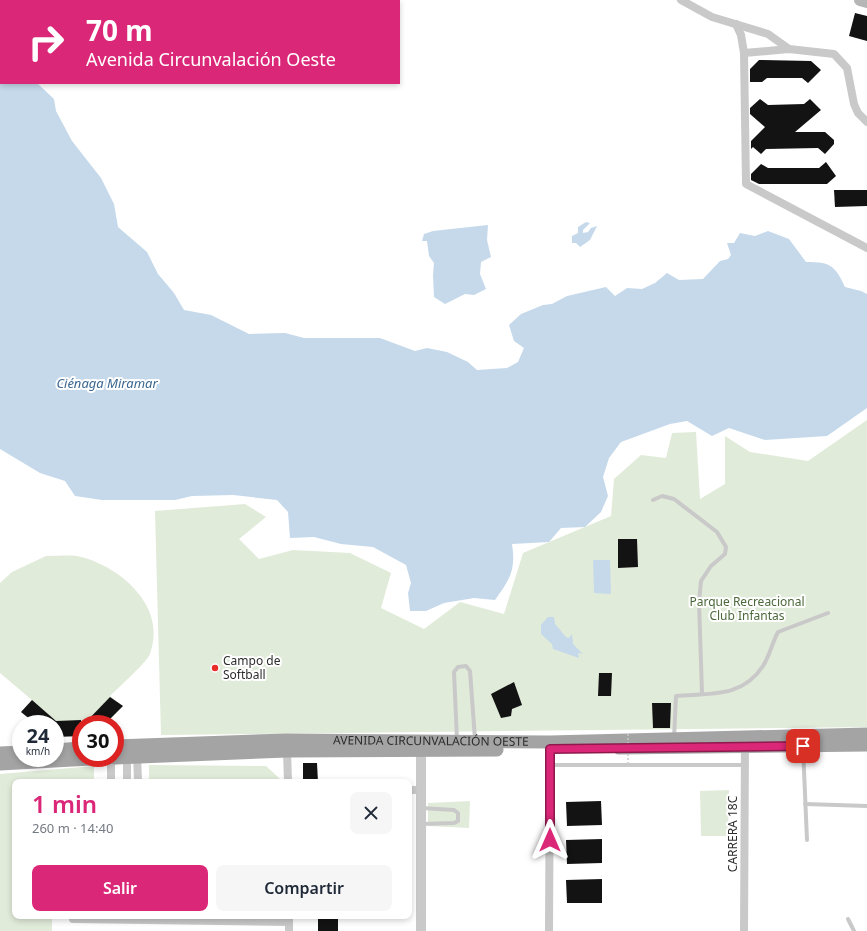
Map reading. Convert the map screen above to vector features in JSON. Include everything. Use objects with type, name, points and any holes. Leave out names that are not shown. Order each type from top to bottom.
[{"type":"main road","points":[[860,0],[867,2]]},
{"type":"main road","name":"AVENIDA CIRCUNVALACIÓN OESTE","points":[[126,751],[287,751],[421,746],[745,742],[867,734]]},
{"type":"main road","name":"AVENIDA CIRCUNVALACIÓN OESTE","points":[[126,751],[286,740],[421,746],[457,741],[550,745],[674,738],[803,746],[867,745]]},
{"type":"main road","points":[[0,753],[12,752]]},
{"type":"main road","points":[[0,764],[72,760]]},
{"type":"street","points":[[681,0],[712,17],[768,34],[789,49]]},
{"type":"street","points":[[736,24],[741,36],[744,53],[746,184],[867,248]]},
{"type":"street","points":[[744,53],[789,49],[834,54],[847,68],[854,104],[858,113],[867,122]]},
{"type":"street","name":"CARRERA 18C","points":[[744,931],[745,742]]},
{"type":"street","points":[[550,745],[550,931]]},
{"type":"street","points":[[421,746],[421,931]]},
{"type":"street","points":[[126,751],[127,779]]},
{"type":"street","points":[[126,751],[137,779]]},
{"type":"street","points":[[287,751],[288,779]]},
{"type":"street","points":[[110,767],[111,779]]},
{"type":"street","points":[[412,790],[422,790]]},
{"type":"street","points":[[289,919],[289,931]]},
{"type":"lane","points":[[653,500],[662,496],[674,499],[716,532],[726,547],[725,554],[711,566],[701,581],[699,602],[702,693]]},
{"type":"lane","points":[[674,738],[676,696],[734,690],[743,687],[763,667],[778,632],[828,613]]},
{"type":"lane","points":[[457,741],[454,672],[458,667],[466,666],[470,671],[475,741]]},
{"type":"lane","points":[[803,746],[807,840]]},
{"type":"lane","points":[[550,765],[745,765]]},
{"type":"lane","points":[[805,804],[867,806]]},
{"type":"lane","points":[[421,808],[454,810],[458,813],[459,817],[458,821],[454,823],[421,824]]},
{"type":"lane","points":[[848,919],[854,931]]},
{"type":"path","points":[[628,734],[628,768]]},
{"type":"green space","name":"Parque Recreacional Club Infantas","points":[[867,420],[867,727],[161,735],[155,511],[245,504],[266,517],[239,539],[259,559],[293,550],[350,553],[391,573],[381,608],[424,629],[460,602],[504,614],[523,553],[611,516],[614,479],[641,455],[666,458],[672,433],[696,432],[700,499],[725,484],[725,436],[750,452],[808,461]]},
{"type":"green space","points":[[46,556],[77,556],[109,568],[136,590],[146,604],[152,620],[154,636],[150,654],[138,669],[110,696],[123,706],[114,715],[72,715],[72,736],[64,737],[64,715],[25,715],[21,712],[32,700],[0,673],[0,583],[12,572]]},
{"type":"green space","points":[[149,765],[266,766],[280,779],[149,779]]},
{"type":"green space","points":[[94,767],[94,779],[12,779],[12,919],[52,919],[52,931],[0,931],[0,774]]},
{"type":"green space","points":[[729,790],[728,836],[701,836],[700,791]]},
{"type":"green space","points":[[470,801],[469,828],[428,826],[428,803]]},
{"type":"water","name":"Ciénaga Miramar","points":[[0,84],[38,84],[54,99],[56,111],[72,141],[101,178],[114,204],[118,227],[147,252],[158,274],[174,293],[184,310],[211,315],[249,334],[285,333],[304,338],[380,338],[415,351],[427,348],[447,352],[468,362],[477,370],[507,368],[518,362],[524,348],[514,341],[509,325],[521,314],[543,305],[552,304],[567,296],[606,287],[615,296],[627,288],[642,289],[655,283],[667,273],[679,280],[703,279],[720,261],[728,259],[731,255],[727,243],[734,243],[740,233],[755,236],[768,231],[789,239],[806,262],[821,263],[831,266],[835,269],[845,287],[867,294],[867,408],[827,436],[765,440],[729,428],[712,436],[687,421],[670,424],[621,442],[609,458],[603,477],[608,496],[601,512],[585,527],[561,528],[549,542],[512,544],[513,561],[511,574],[495,600],[474,598],[444,603],[426,611],[410,611],[408,593],[411,583],[406,565],[373,547],[341,544],[314,537],[290,538],[288,512],[277,500],[233,495],[192,496],[175,500],[102,500],[75,496],[65,481],[40,473],[0,449]]},
{"type":"water","points":[[586,222],[590,223],[583,230],[583,233],[588,232],[591,228],[597,226],[590,240],[580,247],[576,243],[572,243],[572,236],[578,233],[578,227]]},
{"type":"water","points":[[488,225],[487,240],[491,257],[481,262],[480,274],[486,289],[474,295],[465,294],[445,304],[434,297],[434,263],[429,256],[427,241],[422,241],[424,234],[433,231]]},
{"type":"water","points":[[593,560],[610,560],[611,594],[594,593]]},
{"type":"water","points":[[548,617],[554,617],[555,624],[566,637],[569,638],[572,634],[573,644],[583,654],[578,653],[579,658],[553,649],[552,644],[541,634],[541,625]]},
{"type":"building","points":[[855,13],[867,16],[867,41],[849,36]]},
{"type":"building","points":[[759,60],[811,61],[821,70],[808,83],[802,78],[767,78],[762,82],[750,82],[750,69]]},
{"type":"building","points":[[760,99],[768,105],[804,104],[810,99],[821,110],[795,132],[825,132],[834,140],[834,144],[825,154],[818,148],[766,149],[761,154],[753,147],[751,149],[751,141],[765,127],[750,114],[750,108]]},
{"type":"building","points":[[826,162],[836,176],[827,184],[759,184],[751,180],[751,174],[761,164],[768,168],[819,168]]},
{"type":"building","points":[[834,190],[867,190],[867,206],[835,207]]},
{"type":"building","points":[[618,539],[637,539],[638,567],[618,568]]},
{"type":"building","points":[[599,673],[612,673],[611,696],[598,696]]},
{"type":"building","points":[[514,682],[522,705],[512,709],[511,716],[501,718],[491,694]]},
{"type":"building","points":[[110,697],[123,706],[114,715],[93,715]]},
{"type":"building","points":[[32,700],[49,715],[25,715],[21,712]]},
{"type":"building","points":[[652,703],[671,703],[670,728],[653,728]]},
{"type":"building","points":[[72,720],[72,736],[64,737],[64,721]]},
{"type":"building","points":[[303,763],[317,763],[318,779],[303,779]]},
{"type":"building","points":[[601,801],[602,825],[567,826],[566,802]]},
{"type":"building","points":[[602,839],[602,863],[567,864],[566,840]]},
{"type":"building","points":[[602,879],[602,903],[567,903],[566,880]]},
{"type":"building","points":[[318,919],[338,919],[338,931],[318,931]]},
{"type":"place","name":"Campo de Softball","points":[[215,668]]},
{"type":"route","points":[[550,840],[550,749],[803,746]]}]
